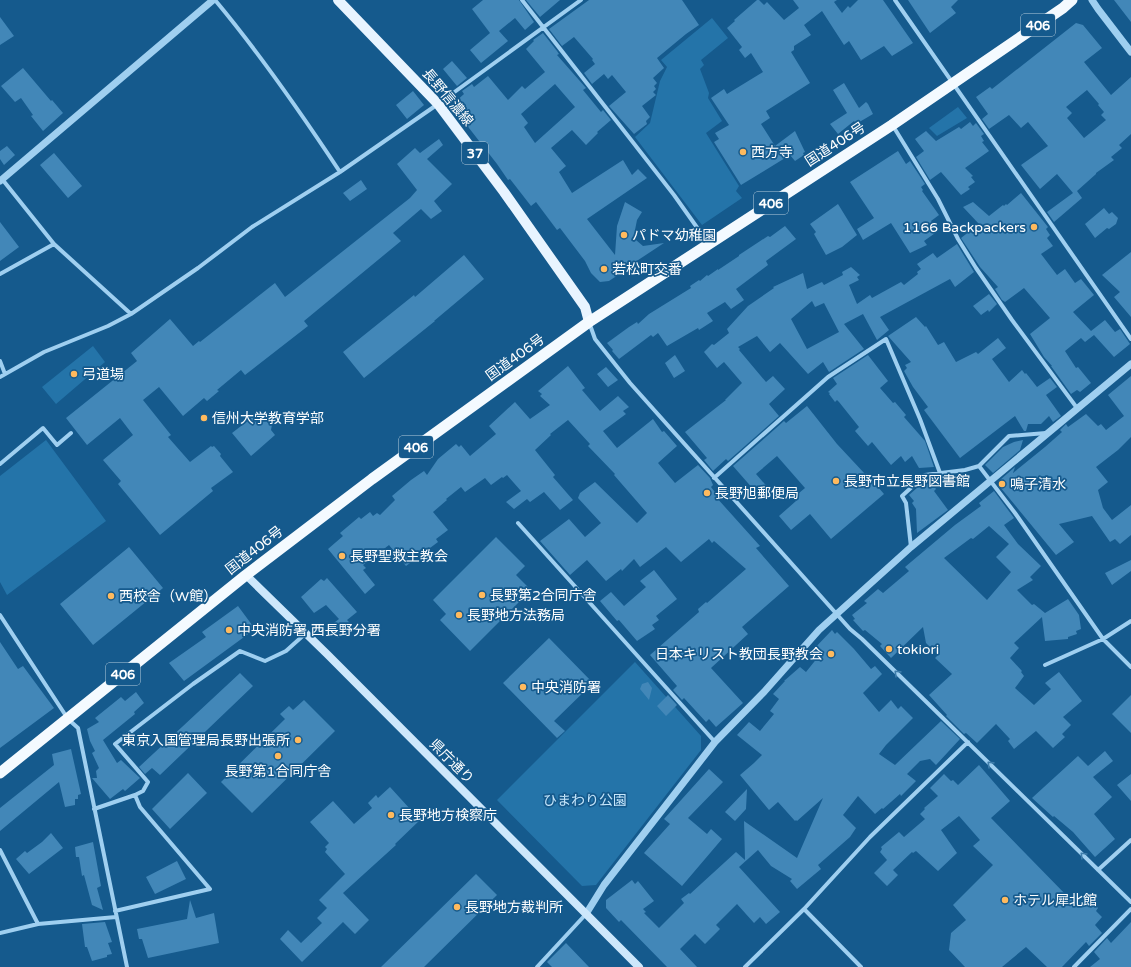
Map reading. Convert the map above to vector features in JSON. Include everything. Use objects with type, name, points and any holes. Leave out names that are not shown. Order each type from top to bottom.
[{"type":"highway","name":"国道406号","points":[[0,772],[246,575],[372,479],[589,322],[892,125],[1063,8],[1072,0]]},
{"type":"main road","name":"長野信濃線","points":[[338,0],[438,104],[504,192],[580,301],[584,307],[589,322]]},
{"type":"main road","name":"県庁通り","points":[[246,575],[306,633],[638,967]]},
{"type":"street","points":[[131,314],[54,244],[1,179],[214,0],[246,37],[291,98],[340,172]]},
{"type":"street","points":[[522,0],[674,195],[708,244]]},
{"type":"street","points":[[0,377],[44,352],[108,326],[131,314],[198,268],[252,227],[340,172],[438,104],[581,0]]},
{"type":"street","points":[[895,0],[1131,339]]},
{"type":"street","points":[[1092,0],[1131,52]]},
{"type":"street","points":[[892,125],[938,199],[958,239],[976,268],[1012,320],[1077,408]]},
{"type":"street","points":[[0,274],[54,244]]},
{"type":"street","points":[[589,322],[595,339],[630,383],[850,629],[1131,902]]},
{"type":"street","points":[[714,478],[828,377],[886,339],[920,419],[940,473]]},
{"type":"street","points":[[0,361],[5,374]]},
{"type":"street","points":[[537,967],[586,914],[604,885],[715,742],[764,692],[819,630],[911,548],[1131,364]]},
{"type":"street","points":[[0,464],[43,428],[57,445],[71,433]]},
{"type":"street","points":[[911,548],[906,503],[902,496],[926,475],[965,470],[980,466],[1009,436],[1047,433]]},
{"type":"street","points":[[980,466],[1103,639],[1131,667]]},
{"type":"street","points":[[518,523],[715,742]]},
{"type":"street","points":[[0,615],[68,719],[78,728],[127,967]]},
{"type":"street","points":[[1045,665],[1103,639],[1131,621]]},
{"type":"street","points":[[94,809],[143,791],[148,782],[115,744],[193,684],[240,651],[265,661],[286,651],[306,633]]},
{"type":"street","points":[[744,967],[804,909],[870,838],[968,742]]},
{"type":"street","points":[[115,911],[210,889],[140,807],[135,795]]},
{"type":"street","points":[[1098,870],[1131,840]]},
{"type":"street","points":[[0,850],[38,924]]},
{"type":"street","points":[[804,909],[861,967]]},
{"type":"street","points":[[1074,967],[1131,909]]},
{"type":"street","points":[[0,933],[38,924],[116,916]]},
{"type":"green space","points":[[712,18],[728,38],[701,60],[704,65],[700,69],[709,93],[708,98],[722,121],[706,133],[739,186],[736,191],[742,198],[702,225],[635,137],[650,123],[660,81],[667,67],[661,60]]},
{"type":"green space","points":[[958,107],[967,118],[937,136],[929,128]]},
{"type":"green space","name":"弓道場","points":[[93,346],[105,362],[56,404],[42,387]]},
{"type":"green space","points":[[46,440],[106,521],[7,595],[0,582],[0,476]]},
{"type":"green space","name":"ひまわり公園","points":[[635,662],[701,736],[701,750],[596,885],[582,886],[497,800]]},
{"type":"building","points":[[483,0],[519,0],[534,22],[525,30],[515,18],[499,31],[508,41],[481,63],[470,50],[490,33],[472,9]]},
{"type":"building","points":[[526,0],[560,0],[540,17]]},
{"type":"building","points":[[589,0],[682,0],[699,25],[657,58],[664,68],[653,78],[657,83],[654,86],[656,89],[653,92],[656,95],[642,106],[650,117],[646,121],[647,124],[634,134],[609,106],[626,92],[612,75],[608,79],[604,74],[592,84],[584,73],[595,64],[592,60],[593,59],[574,37],[562,46],[549,29]]},
{"type":"building","points":[[757,0],[764,5],[767,2],[784,20],[799,8],[793,0],[837,0],[834,2],[842,13],[848,6],[850,8],[858,0],[883,0],[913,43],[892,56],[884,46],[861,60],[849,41],[844,45],[822,11],[804,25],[811,35],[794,46],[794,50],[791,52],[810,83],[766,111],[770,118],[761,124],[775,146],[795,131],[805,152],[803,153],[804,155],[795,161],[790,155],[741,185],[714,142],[719,139],[715,133],[729,125],[711,98],[724,89],[727,94],[763,72],[751,53],[745,58],[739,50],[742,47],[727,28]]},
{"type":"building","points":[[908,0],[958,0],[951,7],[956,13],[930,33]]},
{"type":"building","points":[[1114,0],[1131,0],[1131,22]]},
{"type":"building","points":[[0,17],[14,36],[0,45]]},
{"type":"building","points":[[1076,23],[1083,25],[1102,48],[1084,62],[1111,95],[1131,77],[1131,134],[1119,145],[1122,148],[1111,157],[1114,160],[1096,173],[1077,191],[1082,198],[1054,222],[1047,212],[1073,193],[1057,174],[1040,189],[1021,165],[1048,146],[1028,122],[1021,128],[1009,115],[989,129],[982,119],[988,114],[976,97],[990,87],[992,89]],"holes":[[[1087,90],[1099,104],[1098,105],[1104,112],[1101,115],[1106,120],[1084,138],[1067,118],[1072,113],[1066,107]]]},
{"type":"building","points":[[543,33],[559,54],[557,55],[586,88],[583,90],[601,112],[603,110],[611,120],[597,132],[598,133],[586,145],[572,130],[551,148],[566,166],[559,172],[572,193],[623,160],[632,175],[638,169],[647,178],[587,219],[615,255],[617,226],[625,202],[642,212],[637,220],[635,230],[636,240],[643,246],[664,243],[609,281],[600,282],[591,273],[585,261],[560,228],[557,230],[536,202],[531,206],[510,179],[508,180],[462,119],[465,117],[454,103],[464,94],[462,91],[472,84],[474,87],[488,76],[508,100],[522,86],[525,89],[545,72],[526,49],[534,41],[533,40]],"holes":[[[555,84],[575,107],[535,143],[524,127],[528,123],[521,114]]]},
{"type":"building","points":[[452,61],[467,78],[457,86],[443,69]]},
{"type":"building","points":[[23,68],[63,113],[43,131],[31,116],[33,115],[21,98],[15,102],[1,86]]},
{"type":"building","points":[[844,83],[859,108],[866,102],[873,114],[856,124],[854,121],[838,134],[830,124],[847,113],[833,90]]},
{"type":"building","points":[[413,91],[424,105],[407,119],[396,105]]},
{"type":"building","points":[[970,122],[973,126],[976,123],[984,134],[981,136],[984,141],[982,142],[989,151],[965,168],[973,176],[971,177],[975,182],[968,187],[970,189],[961,195],[941,172],[930,180],[916,157],[924,151],[915,139],[926,131],[936,141],[959,127],[961,129]]},
{"type":"building","points":[[439,139],[443,145],[427,159],[452,184],[434,201],[442,211],[431,219],[421,209],[393,233],[401,241],[304,321],[308,326],[245,375],[241,370],[217,390],[219,391],[207,401],[204,398],[183,416],[159,387],[143,400],[171,435],[168,437],[190,462],[211,446],[214,446],[233,472],[211,488],[213,491],[160,535],[118,484],[121,481],[103,460],[133,435],[120,418],[87,445],[66,418],[137,361],[131,353],[170,319],[193,346],[275,283],[285,297],[410,198],[417,190],[397,164],[415,148],[420,153]]},
{"type":"building","points":[[7,146],[15,155],[4,165],[0,159],[0,151]]},
{"type":"building","points":[[898,151],[906,164],[910,161],[925,184],[921,187],[923,190],[922,191],[939,215],[931,221],[938,231],[924,241],[927,245],[910,253],[891,223],[863,240],[857,229],[874,218],[850,182]]},
{"type":"building","points":[[54,153],[82,186],[68,198],[40,165]]},
{"type":"building","points":[[361,180],[367,189],[350,201],[343,193]]},
{"type":"building","points":[[1021,193],[1048,227],[1046,229],[1050,235],[1047,238],[1053,246],[1041,254],[1057,275],[1065,269],[1075,283],[1081,279],[1094,295],[1073,312],[1091,331],[1105,320],[1115,332],[1120,329],[1130,344],[1114,357],[1094,335],[1085,342],[1081,338],[1065,351],[1076,368],[1078,367],[1091,383],[1080,392],[1077,390],[1071,394],[1044,357],[1030,334],[1050,318],[1024,288],[1005,302],[1002,300],[995,289],[998,287],[980,267],[961,238],[979,224],[963,207],[973,202],[989,216],[1003,205],[1007,205]]},
{"type":"building","points":[[838,204],[857,235],[842,247],[826,255],[814,234],[816,232],[810,224]]},
{"type":"building","points":[[1104,208],[1109,214],[1112,212],[1118,218],[1116,224],[1109,229],[1107,228],[1095,238],[1085,224]]},
{"type":"building","points":[[0,222],[19,247],[0,261]]},
{"type":"building","points":[[785,226],[796,239],[766,261],[768,265],[736,289],[744,300],[731,309],[725,302],[707,313],[713,321],[699,330],[698,328],[667,346],[658,333],[653,337],[651,335],[619,359],[612,351],[613,350],[607,343],[629,327],[637,322],[638,324],[649,314],[691,288],[690,286],[699,280],[700,281],[707,275],[708,276],[718,270]]},
{"type":"building","points":[[957,244],[974,272],[955,287],[950,279],[880,317],[889,330],[877,340],[863,314],[844,324],[864,349],[829,372],[823,362],[808,374],[780,343],[770,352],[757,336],[738,347],[766,382],[773,376],[785,389],[769,404],[779,416],[728,461],[726,459],[713,471],[704,460],[707,458],[685,432],[726,400],[742,383],[724,362],[717,368],[704,352],[712,344],[714,345],[729,333],[727,329],[748,306],[774,288],[773,287],[803,273],[807,289],[822,282],[824,285],[843,275],[842,272],[851,267],[860,275],[857,277],[859,280],[849,285],[857,304],[870,295],[872,298],[901,282],[904,285],[918,274],[917,272],[921,269],[917,264],[933,253],[937,258]],"holes":[[[812,301],[815,307],[824,303],[839,332],[807,349],[791,319]]]},
{"type":"building","points":[[1131,252],[1131,317],[1114,297],[1120,292],[1102,275]]},
{"type":"building","points":[[464,255],[484,279],[435,321],[364,378],[343,352],[414,295],[415,297]]},
{"type":"building","points":[[989,294],[997,304],[989,312],[988,310],[981,315],[973,306]]},
{"type":"building","points":[[916,317],[925,327],[926,326],[938,345],[944,342],[956,362],[976,352],[978,354],[998,338],[1006,348],[992,359],[1009,382],[1022,370],[1037,387],[1050,378],[1057,387],[1046,395],[1061,416],[1053,422],[1049,416],[1041,424],[1028,424],[1026,431],[1024,431],[1015,416],[960,458],[924,410],[928,407],[913,387],[904,371],[907,368],[905,365],[911,362],[888,336]]},
{"type":"building","points":[[675,355],[685,371],[674,378],[665,363]]},
{"type":"building","points":[[868,355],[888,381],[880,388],[893,403],[895,402],[906,415],[904,417],[925,441],[934,467],[919,468],[912,456],[905,462],[901,456],[891,465],[872,442],[868,446],[855,431],[859,427],[839,402],[837,400],[835,402],[829,394],[830,393],[828,392],[837,384],[833,378]]},
{"type":"building","points":[[568,366],[585,388],[582,390],[600,411],[618,396],[629,407],[623,411],[626,414],[603,431],[617,448],[653,419],[662,432],[664,431],[677,446],[658,463],[675,483],[698,465],[710,478],[713,485],[711,487],[718,496],[716,497],[760,546],[756,548],[789,586],[742,627],[748,634],[711,668],[743,703],[716,727],[709,719],[706,722],[684,698],[682,700],[673,690],[677,686],[650,655],[699,612],[698,609],[746,569],[714,541],[712,543],[709,539],[681,562],[666,547],[640,567],[634,559],[622,571],[621,569],[606,581],[587,560],[570,575],[540,541],[569,519],[585,537],[601,523],[578,498],[580,493],[595,482],[637,523],[647,513],[614,475],[615,474],[588,446],[590,444],[568,420],[550,434],[551,435],[535,450],[555,475],[553,477],[573,500],[560,510],[544,492],[530,502],[527,499],[514,509],[506,502],[521,491],[507,475],[491,485],[485,478],[465,492],[461,487],[433,512],[448,530],[436,539],[438,542],[406,566],[389,545],[363,565],[366,568],[363,570],[375,585],[365,594],[328,549],[343,536],[340,533],[359,517],[361,519],[370,512],[373,516],[377,513],[380,515],[395,500],[392,496],[424,471],[427,475],[438,459],[456,444],[459,447],[461,445],[470,456],[496,434],[489,426],[515,402],[530,419],[550,405],[540,396],[542,394],[538,391]]},
{"type":"building","points":[[606,367],[618,380],[608,387],[597,374]]},
{"type":"building","points":[[1131,376],[1131,437],[1118,450],[1096,467],[1108,482],[1098,490],[1103,508],[1112,520],[1131,505],[1131,535],[1120,544],[1115,539],[1110,542],[1092,516],[1059,524],[1074,542],[1056,555],[1000,487],[1004,484],[1000,480],[1015,467],[1013,473],[1045,447],[1062,432],[1060,430],[1066,424],[1068,427],[1086,414],[1098,426],[1101,424],[1106,430],[1124,416],[1108,395]]},
{"type":"building","name":"長野市立長野図書館","points":[[807,406],[837,444],[865,474],[866,473],[884,494],[831,539],[810,514],[791,530],[779,516],[796,501],[793,498],[805,488],[777,456],[756,474],[770,490],[761,498],[733,466],[784,421],[786,423]]},
{"type":"building","points":[[258,413],[264,421],[273,419],[271,430],[275,435],[251,456],[232,433]]},
{"type":"building","points":[[1023,440],[1020,450],[993,473],[985,465],[1003,447]]},
{"type":"building","points":[[928,478],[936,489],[934,491],[948,510],[917,533],[916,509],[912,503],[914,501],[909,495]]},
{"type":"building","points":[[994,491],[1014,518],[1004,525],[1018,544],[1041,566],[1030,577],[1033,580],[1017,590],[1032,605],[1034,604],[1045,613],[1068,599],[1079,615],[1081,629],[1076,631],[1077,634],[1068,637],[1068,639],[1045,641],[1042,617],[1014,643],[1019,648],[1010,658],[1022,671],[1021,672],[1024,676],[1015,688],[1034,705],[1051,689],[1045,683],[1059,672],[1082,701],[1063,717],[1071,725],[1062,734],[1065,737],[1053,748],[1036,731],[1014,749],[1008,741],[1010,739],[996,724],[977,743],[966,733],[964,734],[946,716],[947,715],[929,695],[952,674],[935,658],[938,655],[926,643],[923,627],[891,658],[880,646],[882,644],[865,630],[863,631],[853,620],[855,619],[852,615],[867,603],[864,601],[878,589],[883,593],[909,571],[905,567],[955,525],[981,506],[979,503]],"holes":[[[989,526],[1009,544],[996,557],[1011,572],[987,600],[944,558],[971,538],[973,539]]]},
{"type":"building","name":"長野第2合同庁舎","points":[[496,537],[525,566],[516,575],[531,590],[470,651],[440,620],[446,614],[433,600]]},
{"type":"building","name":"西校舎（W館）","points":[[129,547],[163,588],[93,645],[60,604]]},
{"type":"building","points":[[1131,560],[1131,571],[1112,585],[1105,573]]},
{"type":"building","points":[[654,570],[677,599],[656,616],[659,620],[652,625],[655,629],[637,641],[600,601],[611,592],[624,606],[646,587],[640,581]]},
{"type":"building","points":[[327,578],[357,612],[347,620],[353,626],[338,638],[327,628],[339,619],[326,605],[314,613],[301,597],[321,579],[324,581]]},
{"type":"building","points":[[238,606],[255,629],[184,681],[169,663],[206,637],[202,632]]},
{"type":"building","points":[[832,630],[835,634],[837,632],[854,649],[871,669],[875,666],[882,674],[863,693],[879,712],[891,700],[898,709],[901,706],[913,718],[879,754],[895,765],[941,721],[960,739],[936,765],[930,759],[920,761],[907,774],[916,781],[901,796],[900,794],[875,814],[858,796],[843,815],[856,828],[850,837],[818,865],[821,869],[797,889],[790,881],[792,879],[771,866],[758,850],[739,867],[780,912],[766,924],[760,917],[754,923],[737,904],[716,925],[720,929],[705,944],[695,934],[680,949],[697,967],[667,967],[621,920],[619,922],[606,908],[606,900],[632,880],[635,884],[638,881],[654,901],[643,909],[646,912],[644,913],[659,928],[684,903],[681,899],[689,893],[690,894],[736,852],[745,860],[744,821],[797,858],[823,798],[797,821],[795,821],[778,802],[769,810],[740,775],[762,755],[737,735],[749,722],[760,731],[774,714],[770,711],[779,699],[773,694],[784,681],[800,667],[806,672],[818,657],[812,651]]},
{"type":"building","points":[[549,638],[593,683],[554,721],[565,731],[557,738],[503,683]]},
{"type":"building","points":[[0,642],[18,669],[23,666],[54,708],[0,748]]},
{"type":"building","points":[[240,673],[253,686],[160,775],[152,768],[145,774],[139,767]]},
{"type":"building","points":[[648,682],[652,688],[649,700],[640,689],[642,684]]},
{"type":"building","points":[[136,692],[144,703],[134,712],[135,714],[103,740],[117,763],[121,760],[140,778],[125,791],[123,789],[110,799],[92,778],[97,778],[96,771],[99,768],[92,753],[95,751],[90,741],[87,729],[99,722],[95,718],[121,697],[125,701]]},
{"type":"building","points":[[668,695],[677,705],[666,716],[657,706]]},
{"type":"building","points":[[1131,695],[1131,733],[1112,714]]},
{"type":"building","name":"長野第1合同庁舎","points":[[304,700],[335,731],[252,813],[221,782],[285,719],[280,714],[289,706],[293,710]]},
{"type":"building","points":[[71,749],[81,794],[78,795],[78,799],[75,799],[75,805],[65,807],[59,782],[0,831],[0,808],[54,765],[52,754]]},
{"type":"building","points":[[1105,751],[1113,761],[1093,777],[1112,797],[1094,814],[1115,839],[1095,857],[1073,832],[1054,816],[1053,817],[1032,798],[1078,756],[1088,766]]},
{"type":"building","points":[[979,765],[1010,801],[991,818],[1069,898],[1077,904],[1082,900],[1085,901],[1089,898],[1098,908],[1096,911],[1102,917],[1095,925],[1102,933],[1089,946],[1086,942],[1062,967],[1047,967],[1026,947],[1002,967],[965,967],[949,950],[951,933],[966,920],[953,905],[993,865],[973,846],[980,840],[959,816],[941,830],[957,853],[938,871],[916,851],[913,853],[912,852],[893,870],[898,875],[887,886],[874,873],[887,860],[880,852],[882,849],[881,847],[899,832],[904,837],[925,819],[920,814],[925,809],[924,808],[938,796],[930,788],[944,774],[958,785]]},
{"type":"building","points":[[709,769],[723,782],[688,818],[707,834],[711,829],[722,839],[682,886],[644,853],[670,824],[664,819]]},
{"type":"building","points":[[188,773],[207,793],[170,829],[152,809]]},
{"type":"building","points":[[1131,774],[1131,801],[1117,785]]},
{"type":"building","points":[[390,787],[420,820],[395,844],[396,845],[343,893],[369,920],[355,934],[343,922],[302,962],[280,939],[288,930],[301,943],[322,923],[317,918],[327,908],[319,900],[345,874],[325,852],[327,849],[325,847],[329,843],[310,822],[333,801],[354,824],[372,808],[368,803],[376,795],[378,798]]},
{"type":"building","points":[[747,789],[746,809],[735,821],[725,812]]},
{"type":"building","points":[[51,833],[63,848],[29,874],[16,859],[25,851],[27,853],[42,842]]},
{"type":"building","points":[[93,842],[101,886],[97,888],[103,910],[92,905],[84,875],[82,876],[79,857],[76,857],[75,847]]},
{"type":"building","points":[[177,861],[186,879],[155,894],[146,877]]},
{"type":"building","points":[[476,874],[497,895],[424,967],[381,967]]},
{"type":"building","points":[[190,900],[196,918],[214,913],[219,943],[148,958],[142,939],[139,939],[137,929],[187,919]]},
{"type":"building","points":[[105,922],[112,942],[108,943],[112,954],[92,961],[87,947],[85,947],[82,924]]},
{"type":"building","points":[[1131,922],[1131,967],[1090,967],[1100,959],[1094,952],[1107,938],[1111,943]]},
{"type":"building","points":[[566,943],[589,967],[552,967],[547,962]]},
{"type":"place","name":"西方寺","points":[[743,152]]},
{"type":"place","name":"1166 Backpackers","points":[[1034,227]]},
{"type":"place","name":"パドマ幼稚園","points":[[624,235]]},
{"type":"place","name":"若松町交番","points":[[604,269]]},
{"type":"place","name":"弓道場","points":[[74,374]]},
{"type":"place","name":"信州大学教育学部","points":[[204,418]]},
{"type":"place","name":"長野市立長野図書館","points":[[836,481]]},
{"type":"place","name":"鳴子清水","points":[[1002,484]]},
{"type":"place","name":"長野旭郵便局","points":[[707,493]]},
{"type":"place","name":"長野聖救主教会","points":[[342,556]]},
{"type":"place","name":"長野第2合同庁舎","points":[[482,595]]},
{"type":"place","name":"西校舎（W館）","points":[[111,596]]},
{"type":"place","name":"長野地方法務局","points":[[459,615]]},
{"type":"place","name":"中央消防署 西長野分署","points":[[229,630]]},
{"type":"place","name":"tokiori","points":[[889,649]]},
{"type":"place","name":"日本キリスト教団長野教会","points":[[831,654]]},
{"type":"place","name":"中央消防署","points":[[523,687]]},
{"type":"place","name":"東京入国管理局長野出張所","points":[[298,740]]},
{"type":"place","name":"長野第1合同庁舎","points":[[278,756]]},
{"type":"place","name":"長野地方検察庁","points":[[391,815]]},
{"type":"place","name":"ホテル犀北館","points":[[1005,900]]},
{"type":"place","name":"長野地方裁判所","points":[[457,907]]}]
